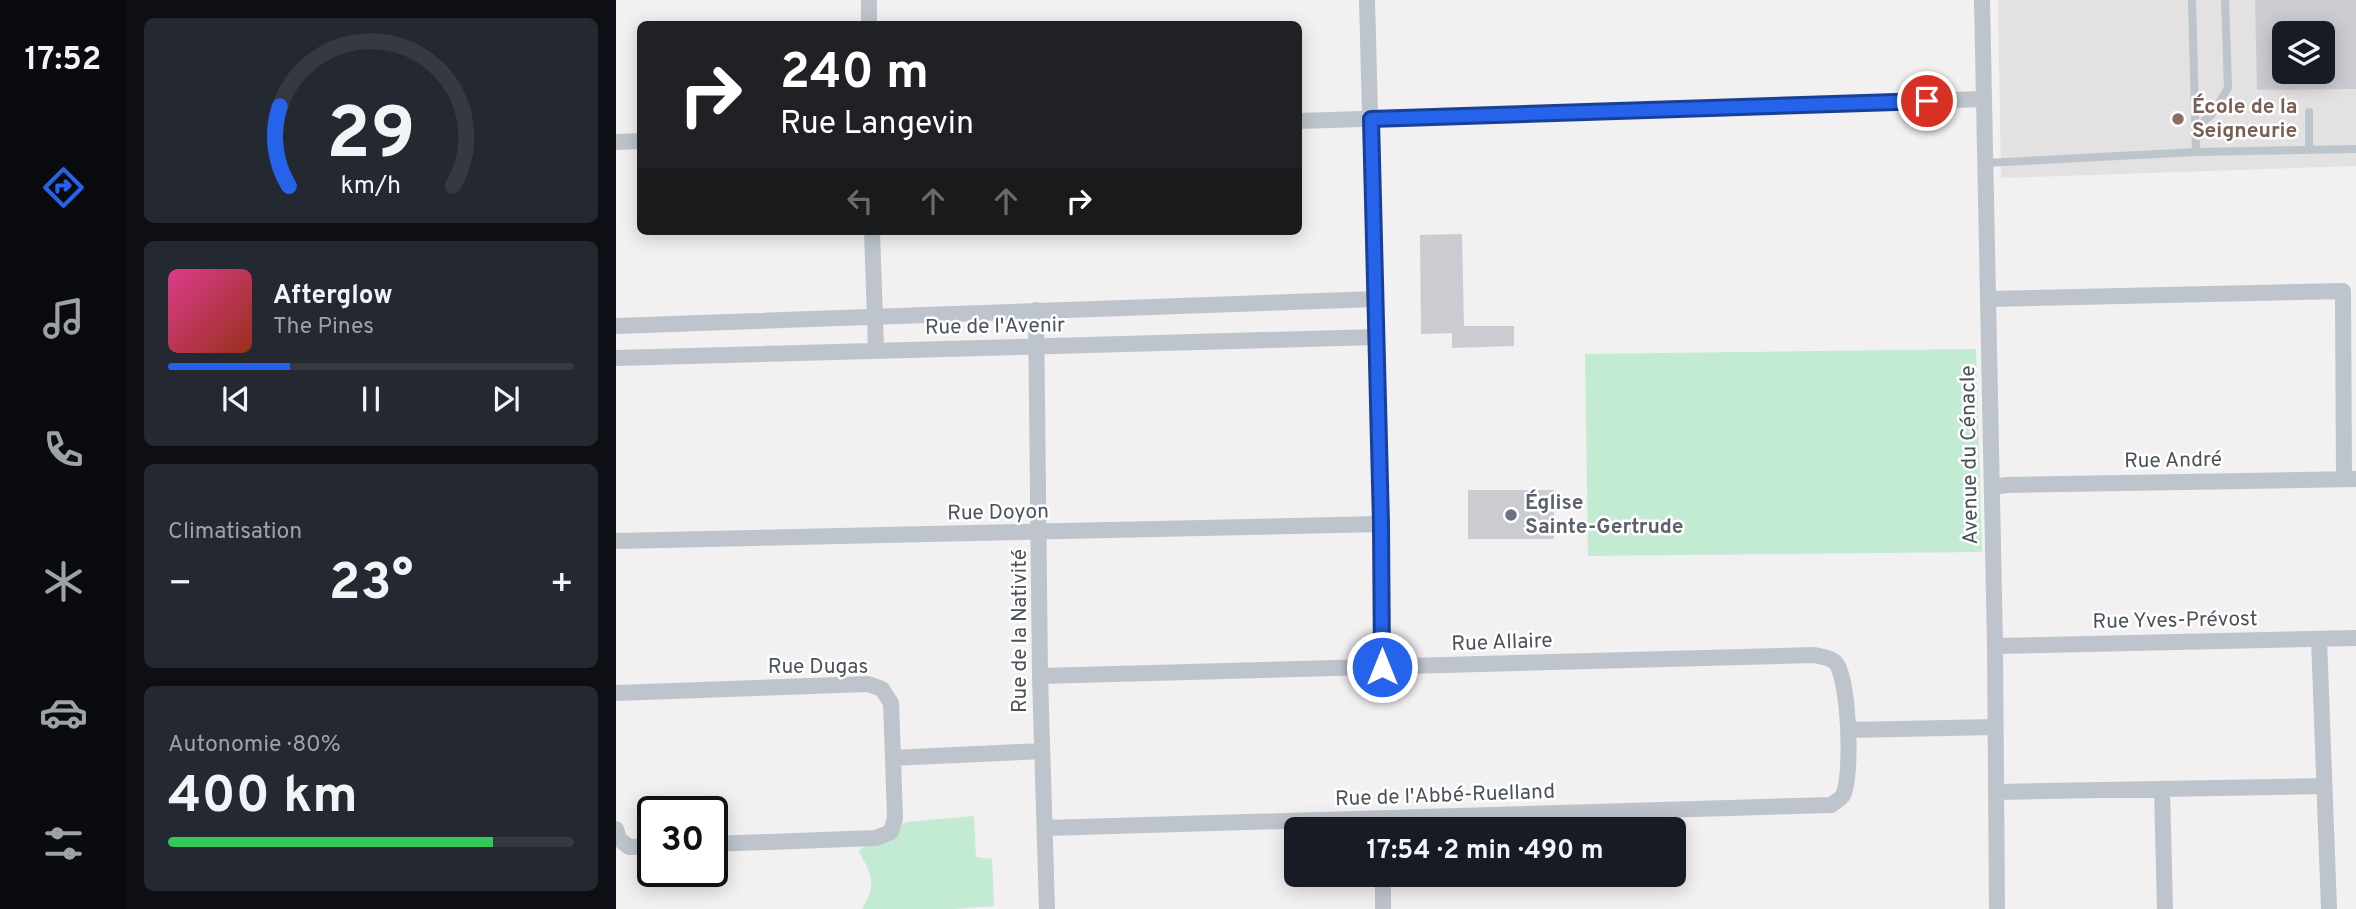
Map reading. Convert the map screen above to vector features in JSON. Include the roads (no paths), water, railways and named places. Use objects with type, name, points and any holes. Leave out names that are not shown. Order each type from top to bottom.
[{"type":"street","points":[[869,0],[869,21]]},
{"type":"street","points":[[1367,0],[1381,524],[1382,667]]},
{"type":"street","name":"Avenue du Cénacle","points":[[1982,0],[1995,646],[1997,909]]},
{"type":"street","points":[[1302,121],[1983,99]]},
{"type":"street","points":[[616,142],[637,141]]},
{"type":"street","points":[[872,235],[876,349]]},
{"type":"street","points":[[1988,299],[2349,291],[2350,479]]},
{"type":"street","name":"Rue de l'Avenir","points":[[616,326],[1375,299]]},
{"type":"street","name":"Rue de la Nativité","points":[[1036,310],[1040,676],[1047,909]]},
{"type":"street","name":"Rue de l'Avenir","points":[[616,358],[1376,337]]},
{"type":"street","name":"Rue André","points":[[1992,487],[2350,479]]},
{"type":"street","name":"Rue Doyon","points":[[616,541],[1381,524]]},
{"type":"street","name":"Rue Yves-Prévost","points":[[1995,646],[2356,638]]},
{"type":"street","points":[[2319,639],[2329,909]]},
{"type":"street","name":"Rue Allaire","points":[[1040,676],[1814,655],[1829,658],[1836,663],[1842,674],[1849,730]]},
{"type":"street","name":"Rue Dugas","points":[[616,693],[868,684],[882,689],[891,703],[895,818],[891,832],[877,838],[728,843]]},
{"type":"street","points":[[1849,730],[1995,727]]},
{"type":"street","name":"Rue de l'Abbé-Ruelland","points":[[1548,817],[1831,805],[1843,796],[1849,730]]},
{"type":"street","points":[[893,758],[1042,751]]},
{"type":"street","points":[[1997,792],[2324,786]]},
{"type":"street","points":[[2162,789],[2165,909]]},
{"type":"street","name":"Rue de l'Abbé-Ruelland","points":[[1045,828],[1284,825]]},
{"type":"street","points":[[616,829],[619,839],[629,847],[637,847]]},
{"type":"street","points":[[1383,887],[1383,909]]},
{"type":"lane","points":[[2192,0],[2196,152]]},
{"type":"lane","points":[[2196,129],[2212,114],[2228,88],[2225,0]]},
{"type":"lane","points":[[2309,112],[2309,150]]},
{"type":"lane","points":[[1984,163],[2196,152],[2356,149]]},
{"type":"place","name":"École de la Seigneurie","points":[[2178,119]]},
{"type":"place","name":"Église Sainte-Gertrude","points":[[1511,515]]}]
